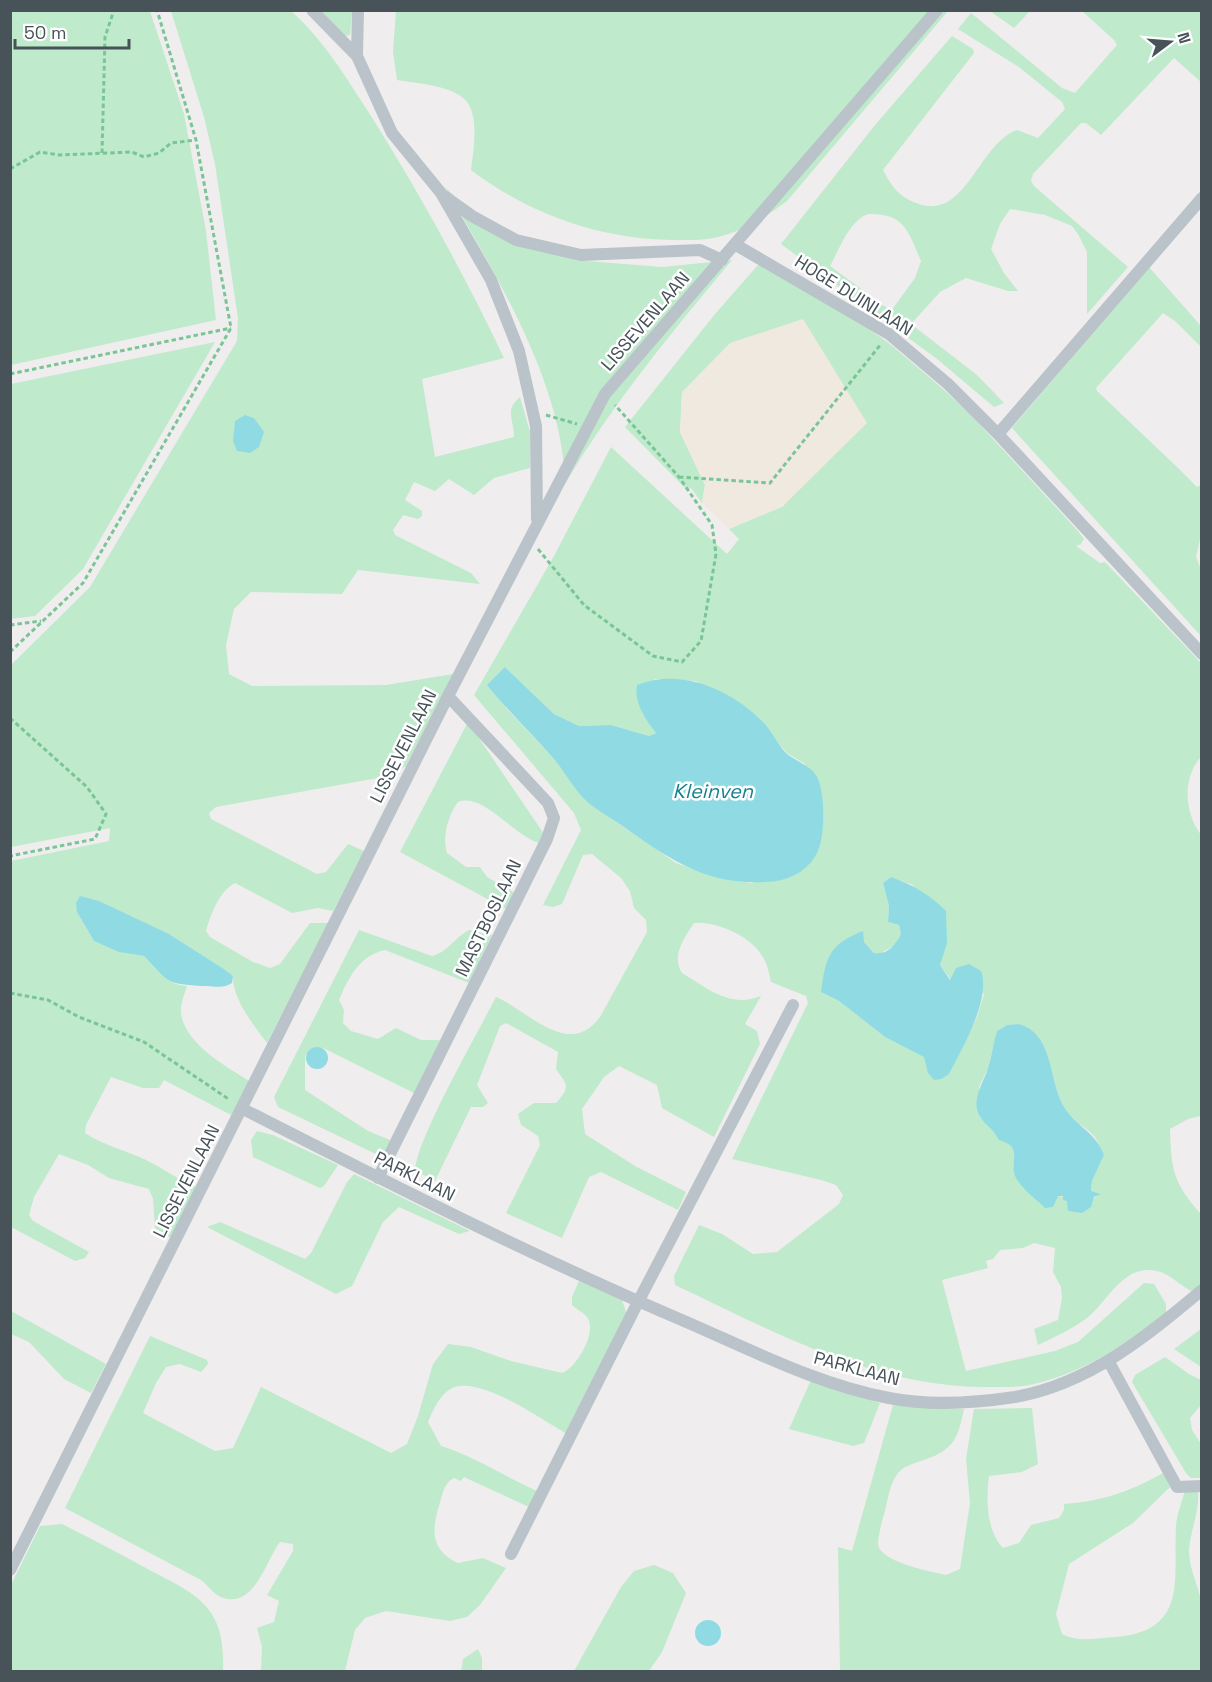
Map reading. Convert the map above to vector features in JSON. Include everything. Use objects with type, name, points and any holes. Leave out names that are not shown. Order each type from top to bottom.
[{"type":"street","points":[[312,10],[357,57],[392,133],[441,194],[491,280],[519,351],[536,426],[537,519]]},
{"type":"street","points":[[357,57],[358,10]]},
{"type":"street","name":"LISSEVENLAAN","points":[[10,1570],[529,539],[537,519],[605,394],[937,10]]},
{"type":"street","points":[[441,194],[472,216],[516,240],[581,255],[699,250],[722,260]]},
{"type":"street","points":[[998,434],[1202,198]]},
{"type":"street","name":"HOGE DUINLAAN","points":[[736,244],[889,334],[948,384],[998,434],[1202,654]]},
{"type":"street","name":"MASTBOSLAAN","points":[[378,1178],[547,839],[554,818],[548,803],[448,696]]},
{"type":"street","points":[[511,1554],[638,1302],[793,1005]]},
{"type":"street","name":"PARKLAAN","points":[[243,1109],[507,1242],[638,1302],[820,1379],[890,1398],[965,1403],[1018,1396],[1054,1385],[1109,1362],[1148,1335],[1202,1290]]},
{"type":"street","points":[[1109,1362],[1177,1487],[1202,1486]]},
{"type":"path","points":[[102,153],[105,37],[114,10]]},
{"type":"path","points":[[10,652],[84,583],[231,328],[196,140],[157,10]]},
{"type":"path","points":[[10,169],[40,152],[59,155],[132,152],[144,157],[159,153],[171,143],[196,140]]},
{"type":"path","points":[[10,374],[231,328]]},
{"type":"path","points":[[680,477],[770,483],[889,334]]},
{"type":"path","points":[[529,539],[584,605],[653,656],[682,662],[701,641],[716,554],[712,525],[680,477],[605,394]]},
{"type":"path","points":[[532,408],[561,421],[587,426]]},
{"type":"path","points":[[10,625],[43,621]]},
{"type":"path","points":[[10,718],[87,787],[106,814],[94,839],[10,856]]},
{"type":"path","points":[[10,993],[48,1000],[79,1017],[144,1042],[243,1109]]},
{"type":"green space","points":[[13,10],[150,11],[184,114],[206,231],[216,320],[11,365],[10,14]]},
{"type":"green space","points":[[171,11],[291,11],[314,34],[344,74],[407,175],[457,265],[504,358],[422,379],[435,457],[514,437],[511,411],[512,406],[520,397],[530,432],[530,468],[494,478],[474,495],[449,479],[435,491],[414,482],[405,500],[422,511],[422,516],[418,519],[403,515],[393,530],[395,535],[471,573],[480,584],[358,570],[342,594],[251,592],[234,609],[226,645],[229,674],[252,686],[386,685],[453,674],[406,766],[389,776],[216,807],[209,813],[211,819],[317,874],[326,872],[348,844],[364,851],[333,911],[318,908],[292,913],[235,883],[224,891],[216,904],[206,931],[210,937],[253,962],[270,968],[280,964],[310,923],[328,923],[267,1043],[240,1002],[233,976],[224,969],[169,934],[118,911],[77,912],[94,941],[126,953],[144,956],[168,979],[187,986],[181,1014],[184,1025],[191,1036],[209,1054],[251,1082],[233,1116],[164,1080],[159,1088],[143,1088],[111,1077],[86,1125],[85,1133],[146,1160],[197,1187],[171,1238],[155,1228],[153,1199],[149,1189],[109,1178],[88,1165],[59,1154],[34,1197],[29,1215],[33,1221],[89,1252],[85,1258],[75,1261],[11,1227],[11,861],[109,841],[110,828],[11,847],[11,665],[90,587],[237,341],[238,318],[215,164],[204,117]]},
{"type":"green space","points":[[322,11],[352,11],[350,35],[344,36]]},
{"type":"green space","points":[[396,11],[948,11],[787,201],[763,218],[737,231],[701,240],[672,240],[618,235],[566,221],[517,199],[493,186],[471,170],[474,125],[472,111],[466,100],[441,88],[397,80],[393,52]]},
{"type":"green space","points":[[990,11],[1030,11],[1014,28]]},
{"type":"green space","points":[[1082,11],[1201,11],[1201,82],[1174,58],[1101,135],[1086,123],[1081,123],[1033,174],[1031,181],[1128,267],[1087,314],[1087,252],[1078,234],[1072,226],[1045,215],[1010,209],[1000,224],[991,249],[1004,273],[1018,291],[1008,291],[966,278],[940,292],[911,324],[977,375],[1004,403],[994,407],[937,359],[781,244],[875,125],[952,36],[973,49],[974,53],[883,170],[893,187],[907,199],[919,204],[935,206],[949,201],[961,191],[992,149],[1004,138],[1017,130],[1038,138],[1065,109],[1062,102],[1019,67],[958,29],[971,13],[1062,88],[1075,93],[1117,45]],"holes":[[[868,214],[890,217],[903,226],[921,261],[915,278],[891,311],[830,266],[855,223]]]},
{"type":"green space","points":[[445,187],[468,210],[540,248],[587,261],[662,267],[732,260],[665,341],[623,397],[565,484],[561,446],[552,407],[539,368],[504,292]]},
{"type":"green space","points":[[766,256],[890,344],[970,414],[1077,530],[1084,539],[1076,546],[1100,563],[1105,562],[1201,663],[1201,757],[1191,775],[1188,796],[1192,817],[1202,836],[1201,1116],[1188,1119],[1170,1129],[1171,1155],[1175,1175],[1184,1193],[1201,1214],[1201,1285],[1193,1292],[1171,1277],[1157,1271],[1145,1270],[1135,1273],[1118,1285],[1087,1318],[1038,1345],[1034,1329],[1058,1320],[1062,1298],[1061,1287],[1053,1272],[1055,1248],[1034,1243],[1023,1248],[1000,1250],[993,1259],[986,1261],[988,1268],[942,1280],[966,1371],[1055,1351],[1078,1342],[1144,1283],[1154,1284],[1166,1304],[1166,1313],[1104,1356],[1053,1379],[1021,1386],[980,1387],[939,1384],[900,1377],[861,1366],[785,1337],[675,1285],[674,1276],[699,1225],[722,1234],[753,1254],[777,1252],[839,1204],[843,1195],[836,1185],[821,1180],[732,1159],[808,1003],[806,996],[771,982],[766,964],[759,951],[743,937],[723,928],[694,923],[678,954],[682,973],[711,991],[740,1000],[761,996],[745,1024],[757,1031],[760,1044],[714,1137],[662,1108],[657,1085],[619,1066],[604,1077],[582,1109],[585,1134],[635,1166],[686,1192],[678,1210],[601,1172],[589,1177],[562,1238],[506,1213],[540,1145],[538,1136],[521,1125],[518,1114],[534,1103],[556,1103],[564,1093],[566,1085],[556,1069],[558,1052],[506,1023],[500,1026],[477,1085],[488,1103],[483,1107],[471,1107],[435,1181],[416,1171],[417,1158],[435,1114],[496,997],[548,1028],[561,1033],[575,1034],[588,1029],[600,1017],[647,932],[646,920],[634,908],[630,891],[621,878],[592,854],[583,855],[562,904],[553,907],[543,905],[581,830],[574,813],[474,695],[554,556],[611,447],[727,554],[739,539],[729,529],[784,506],[802,320],[767,332],[717,356],[703,374],[682,392],[680,432],[705,485],[702,503],[691,488],[686,489],[625,427],[715,314]],"holes":[[[505,667],[554,714],[579,726],[611,725],[649,736],[656,733],[642,712],[655,679],[696,681],[777,742],[787,753],[805,764],[819,849],[808,864],[751,883],[713,876],[676,863],[593,806],[579,793],[555,760],[505,707]],[[891,877],[913,885],[941,959],[940,965],[951,980],[956,968],[984,994],[977,1017],[949,1074],[930,1076],[925,1057],[885,1037],[839,1001],[821,992],[864,942],[874,953],[879,954],[895,945],[901,934],[899,925],[888,922],[889,906],[883,883]],[[1019,1024],[1038,1036],[1044,1045],[1064,1107],[1094,1136],[1099,1144],[1104,1155],[1092,1181],[1091,1192],[1099,1193],[1092,1201],[1058,1196],[1040,1203],[1017,1179],[1012,1147],[999,1139],[992,1126],[981,1118],[979,1087],[988,1068],[997,1031],[1007,1025]]]},
{"type":"green space","points":[[1149,267],[1201,326],[1201,347],[1175,321],[1163,313],[1096,388],[1197,487],[1201,485],[1201,535],[1196,557],[1201,569],[1201,636],[1012,428]]},
{"type":"green space","points":[[215,342],[83,569],[35,616],[11,619],[11,384]]},
{"type":"green space","points":[[468,722],[544,834],[539,843],[529,839],[478,803],[458,802],[451,813],[446,833],[447,853],[466,867],[480,867],[487,877],[515,893],[506,909],[400,852]]},
{"type":"green space","points":[[359,930],[432,956],[442,952],[469,930],[492,935],[469,983],[385,950],[362,962],[347,983],[339,1000],[344,1010],[343,1023],[351,1031],[378,1039],[396,1028],[421,1040],[440,1040],[414,1093],[323,1048],[305,1055],[305,1090],[368,1131],[390,1140],[385,1151],[378,1155],[278,1107],[274,1097]]},
{"type":"green space","points":[[257,1131],[273,1135],[338,1165],[324,1186],[320,1188],[253,1157],[251,1140]]},
{"type":"green space","points":[[354,1174],[470,1231],[459,1234],[399,1207],[383,1222],[352,1286],[336,1294],[207,1227],[220,1222],[305,1259],[311,1253],[347,1182]]},
{"type":"green space","points":[[579,1281],[622,1300],[627,1315],[567,1434],[494,1393],[464,1386],[452,1388],[440,1398],[428,1422],[441,1446],[539,1492],[531,1508],[464,1477],[461,1481],[454,1478],[445,1488],[435,1521],[437,1545],[458,1563],[483,1558],[506,1568],[480,1605],[467,1617],[450,1621],[386,1611],[365,1618],[355,1630],[345,1671],[261,1671],[262,1647],[257,1628],[274,1622],[279,1601],[267,1595],[293,1551],[293,1544],[280,1542],[258,1580],[243,1596],[234,1599],[223,1598],[214,1593],[201,1580],[65,1508],[150,1336],[207,1360],[208,1364],[201,1372],[180,1364],[166,1367],[143,1413],[215,1451],[233,1448],[261,1387],[391,1453],[407,1444],[418,1416],[433,1364],[448,1344],[471,1347],[511,1361],[562,1373],[568,1370],[579,1357],[590,1331],[587,1317],[572,1305],[572,1297]]},
{"type":"green space","points":[[11,1311],[106,1364],[91,1393],[64,1379],[29,1342],[11,1334]]},
{"type":"green space","points":[[1202,1329],[1201,1367],[1174,1349]]},
{"type":"green space","points":[[1165,1357],[1201,1380],[1201,1405],[1190,1418],[1192,1430],[1201,1444],[1201,1478],[1191,1478],[1186,1473],[1132,1382],[1135,1375]]},
{"type":"green space","points":[[811,1380],[880,1403],[864,1443],[853,1446],[789,1429]]},
{"type":"green space","points":[[893,1405],[964,1409],[957,1435],[948,1447],[934,1456],[908,1466],[893,1480],[880,1531],[878,1543],[880,1550],[886,1555],[906,1565],[929,1571],[946,1575],[960,1569],[970,1503],[966,1459],[974,1409],[1032,1408],[1038,1464],[1022,1472],[989,1476],[990,1523],[997,1541],[1003,1548],[1019,1543],[1031,1525],[1059,1518],[1064,1510],[1064,1504],[1091,1501],[1115,1494],[1163,1473],[1170,1487],[1133,1523],[1069,1564],[1056,1614],[1062,1634],[1068,1637],[1095,1639],[1139,1633],[1156,1624],[1166,1613],[1172,1599],[1175,1582],[1178,1512],[1185,1490],[1198,1491],[1198,1506],[1189,1551],[1190,1564],[1202,1609],[1201,1671],[840,1671],[838,1547],[852,1551]]},
{"type":"green space","points":[[62,1524],[192,1594],[213,1615],[219,1629],[223,1647],[223,1670],[11,1671],[11,1585],[40,1526]]},
{"type":"green space","points":[[654,1565],[673,1573],[686,1593],[662,1652],[649,1671],[574,1671],[621,1587],[634,1571]]},
{"type":"green space","points":[[478,1649],[482,1658],[482,1671],[461,1671],[463,1659]]},
{"type":"sand","points":[[803,319],[867,423],[783,506],[729,529],[702,503],[705,485],[680,432],[682,392],[730,343]]},
{"type":"water","points":[[245,415],[254,418],[264,432],[259,447],[250,453],[237,451],[233,441],[235,421]]},
{"type":"water","name":"Kleinven","points":[[505,667],[554,714],[579,726],[611,725],[649,736],[656,733],[641,710],[637,698],[637,685],[654,680],[689,680],[722,692],[737,701],[764,723],[785,752],[810,769],[817,777],[822,792],[823,822],[821,841],[815,856],[797,874],[782,880],[765,882],[723,879],[705,874],[671,858],[598,810],[578,792],[554,759],[487,685]]},
{"type":"water","points":[[891,877],[920,891],[946,911],[947,943],[940,965],[950,980],[956,968],[969,964],[981,971],[982,995],[974,1023],[949,1074],[941,1079],[934,1080],[928,1073],[924,1057],[885,1037],[839,1001],[821,992],[827,961],[842,942],[863,931],[864,942],[874,953],[879,953],[894,945],[899,938],[901,934],[899,925],[888,922],[889,906],[883,883]]},
{"type":"water","points":[[80,896],[99,901],[169,934],[233,976],[232,983],[219,987],[175,983],[164,977],[144,956],[119,952],[94,941],[77,912],[76,903]]},
{"type":"water","points":[[1019,1024],[1030,1029],[1044,1045],[1057,1091],[1065,1109],[1095,1140],[1104,1155],[1092,1181],[1091,1191],[1101,1194],[1094,1197],[1091,1207],[1082,1213],[1068,1211],[1067,1201],[1063,1200],[1063,1196],[1058,1196],[1053,1207],[1045,1208],[1025,1190],[1014,1172],[1014,1151],[1007,1143],[999,1140],[978,1112],[976,1105],[978,1092],[986,1074],[997,1031],[1007,1025]]},
{"type":"water","points":[[317,1047],[325,1050],[328,1058],[325,1066],[317,1069],[309,1066],[306,1058],[309,1050]]},
{"type":"water","points":[[708,1620],[717,1624],[721,1633],[717,1642],[708,1646],[699,1642],[695,1633],[699,1624]]}]
